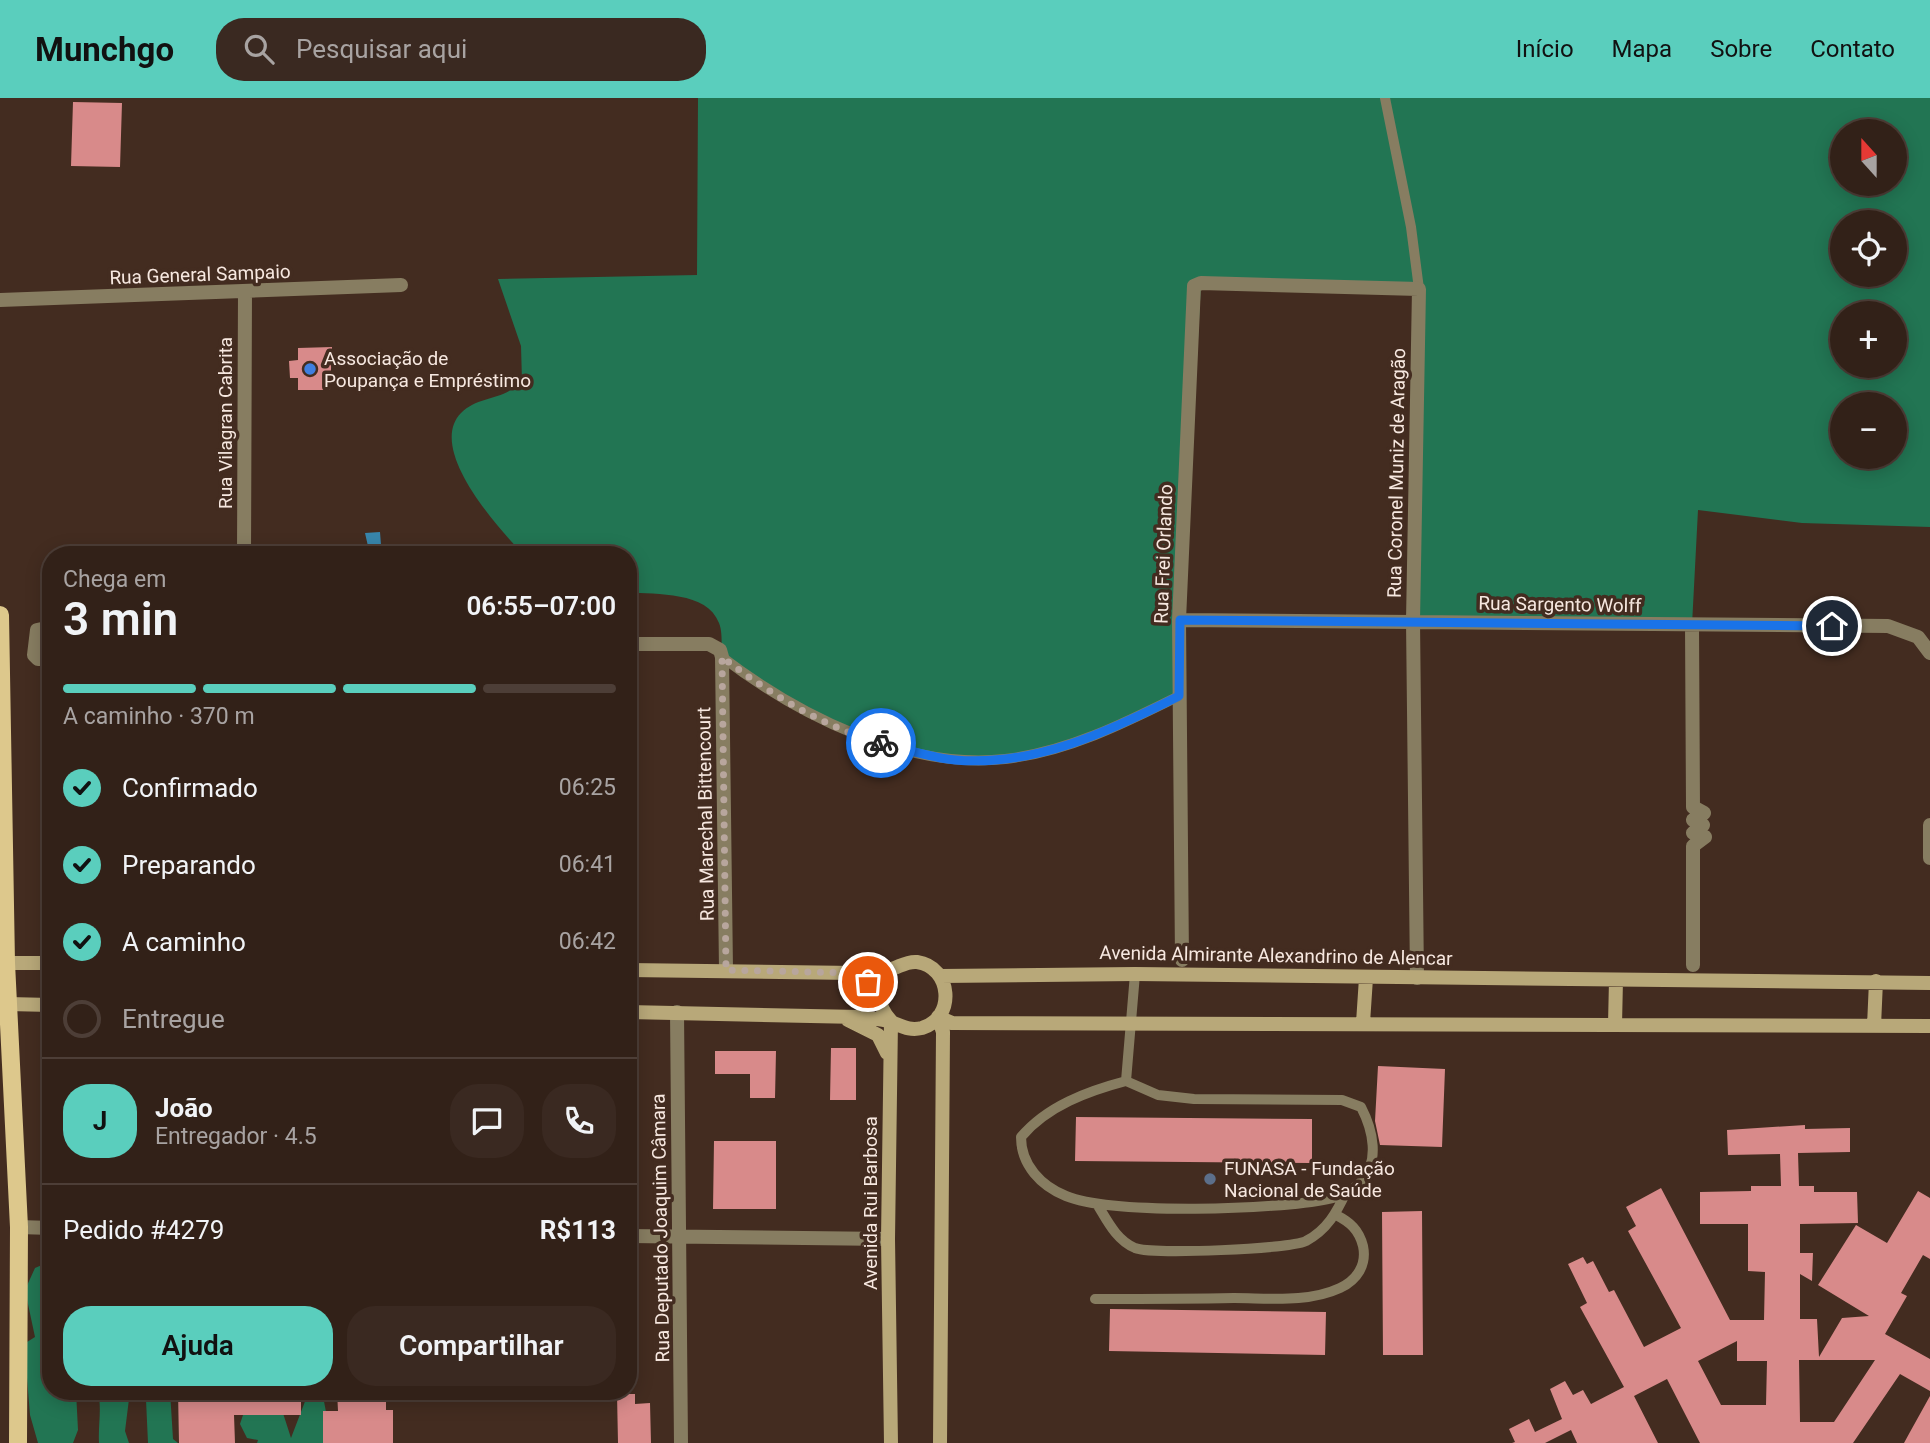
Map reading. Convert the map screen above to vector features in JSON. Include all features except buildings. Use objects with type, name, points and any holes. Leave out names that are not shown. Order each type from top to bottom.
[{"type":"main road","points":[[0,615],[4,1004],[19,1227],[18,1443]]},
{"type":"street","name":"Rua Frei Orlando","points":[[1182,960],[1180,620],[1192,291],[1197,283],[1419,289]]},
{"type":"street","name":"Rua General Sampaio","points":[[0,300],[401,285]]},
{"type":"street","name":"Rua Coronel Muniz de Aragão","points":[[1417,978],[1413,621],[1419,289]]},
{"type":"street","name":"Rua Vilagran Cabrita","points":[[244,546],[245,291]]},
{"type":"street","name":"Rua Sargento Wolff","points":[[1180,620],[1888,626],[1918,637],[1930,653]]},
{"type":"street","points":[[1692,625],[1693,807],[1704,813],[1693,820],[1703,825],[1693,833],[1705,837],[1693,846],[1693,965]]},
{"type":"street","points":[[42,628],[37,629],[34,655],[42,659]]},
{"type":"street","points":[[637,644],[709,644],[720,650],[722,657]]},
{"type":"street","name":"Rua Marechal Bittencourt","points":[[722,657],[726,970]]},
{"type":"street","points":[[1930,825],[1930,858]]},
{"type":"street","name":"Avenida Almirante Alexandrino de Alencar","points":[[637,970],[855,973],[890,970],[902,963],[916,962],[930,966],[940,976],[1135,974],[1930,982]]},
{"type":"street","points":[[3,963],[42,963]]},
{"type":"street","name":"Avenida Rui Barbosa","points":[[890,970],[880,987],[879,996],[884,1014],[891,1021],[888,1239],[891,1443]]},
{"type":"street","points":[[855,973],[868,982],[872,998],[866,1012],[859,1017]]},
{"type":"street","points":[[637,1012],[859,1017],[891,1021],[910,1029],[920,1028],[938,1017],[946,997],[940,976]]},
{"type":"street","points":[[1363,1023],[1366,978]]},
{"type":"street","points":[[1615,1025],[1616,980]]},
{"type":"street","points":[[1874,1026],[1876,981]]},
{"type":"street","points":[[4,1004],[42,1005]]},
{"type":"street","name":"Rua Deputado Joaquim Câmara","points":[[677,1012],[681,1443]]},
{"type":"street","points":[[841,1017],[878,1035],[889,1057]]},
{"type":"street","points":[[938,1017],[953,1023],[1930,1026]]},
{"type":"street","points":[[938,1017],[943,1032],[940,1443]]},
{"type":"street","points":[[19,1227],[42,1228]]},
{"type":"street","points":[[637,1236],[888,1239]]},
{"type":"lane","name":"Rua Coronel Muniz de Aragão","points":[[1384,98],[1411,228],[1419,289]]},
{"type":"lane","points":[[722,657],[758,685],[846,733],[953,760],[1004,760],[1041,753],[1116,728],[1179,696]]},
{"type":"lane","points":[[1126,1081],[1135,974]]},
{"type":"lane","points":[[1126,1081],[1158,1095],[1194,1099],[1342,1100],[1361,1107],[1368,1119],[1373,1161],[1360,1182],[1346,1192],[1330,1199],[1295,1204],[1129,1208],[1097,1204],[1068,1197],[1045,1185],[1029,1167],[1021,1150],[1021,1137],[1044,1115],[1083,1095],[1126,1081]]},
{"type":"lane","points":[[1097,1204],[1125,1242],[1149,1250],[1291,1247],[1314,1236],[1336,1215],[1346,1192]]},
{"type":"lane","points":[[1095,1299],[1303,1298],[1341,1288],[1356,1278],[1364,1263],[1363,1248],[1359,1233],[1349,1222],[1336,1215]]},
{"type":"green space","points":[[698,98],[1930,98],[1930,527],[1802,523],[1698,510],[1692,625],[1413,621],[1419,289],[1201,283],[1179,696],[1041,753],[953,760],[846,733],[722,657],[719,623],[704,605],[680,597],[637,593],[637,546],[516,546],[470,488],[459,467],[453,447],[453,428],[461,413],[468,407],[507,392],[522,381],[521,346],[498,279],[697,275]]},
{"type":"green space","points":[[42,1265],[42,1400],[76,1400],[78,1430],[73,1443],[38,1443],[30,1415],[27,1378],[11,1368],[27,1342],[35,1337],[25,1290],[35,1268]]},
{"type":"green space","points":[[99,1400],[129,1400],[125,1431],[129,1443],[99,1443]]},
{"type":"green space","points":[[146,1400],[171,1400],[173,1439],[178,1443],[148,1443]]},
{"type":"green space","points":[[306,1400],[324,1400],[332,1443],[257,1443],[258,1440],[247,1438],[240,1424],[245,1409],[282,1410],[291,1438]]},
{"type":"water","points":[[380,532],[381,545],[391,546],[368,546],[365,533]]},
{"type":"way so far","points":[[868,982],[855,973],[726,970],[722,657],[758,685],[846,733],[881,743]]},
{"type":"place","name":"Associação de Poupança e Empréstimo","points":[[310,369]]},
{"type":"place","name":"FUNASA - Fundação Nacional de Saúde","points":[[1210,1179]]},
{"type":"route","points":[[881,743],[953,760],[1004,760],[1041,753],[1116,728],[1179,696],[1180,620],[1832,626]]}]
